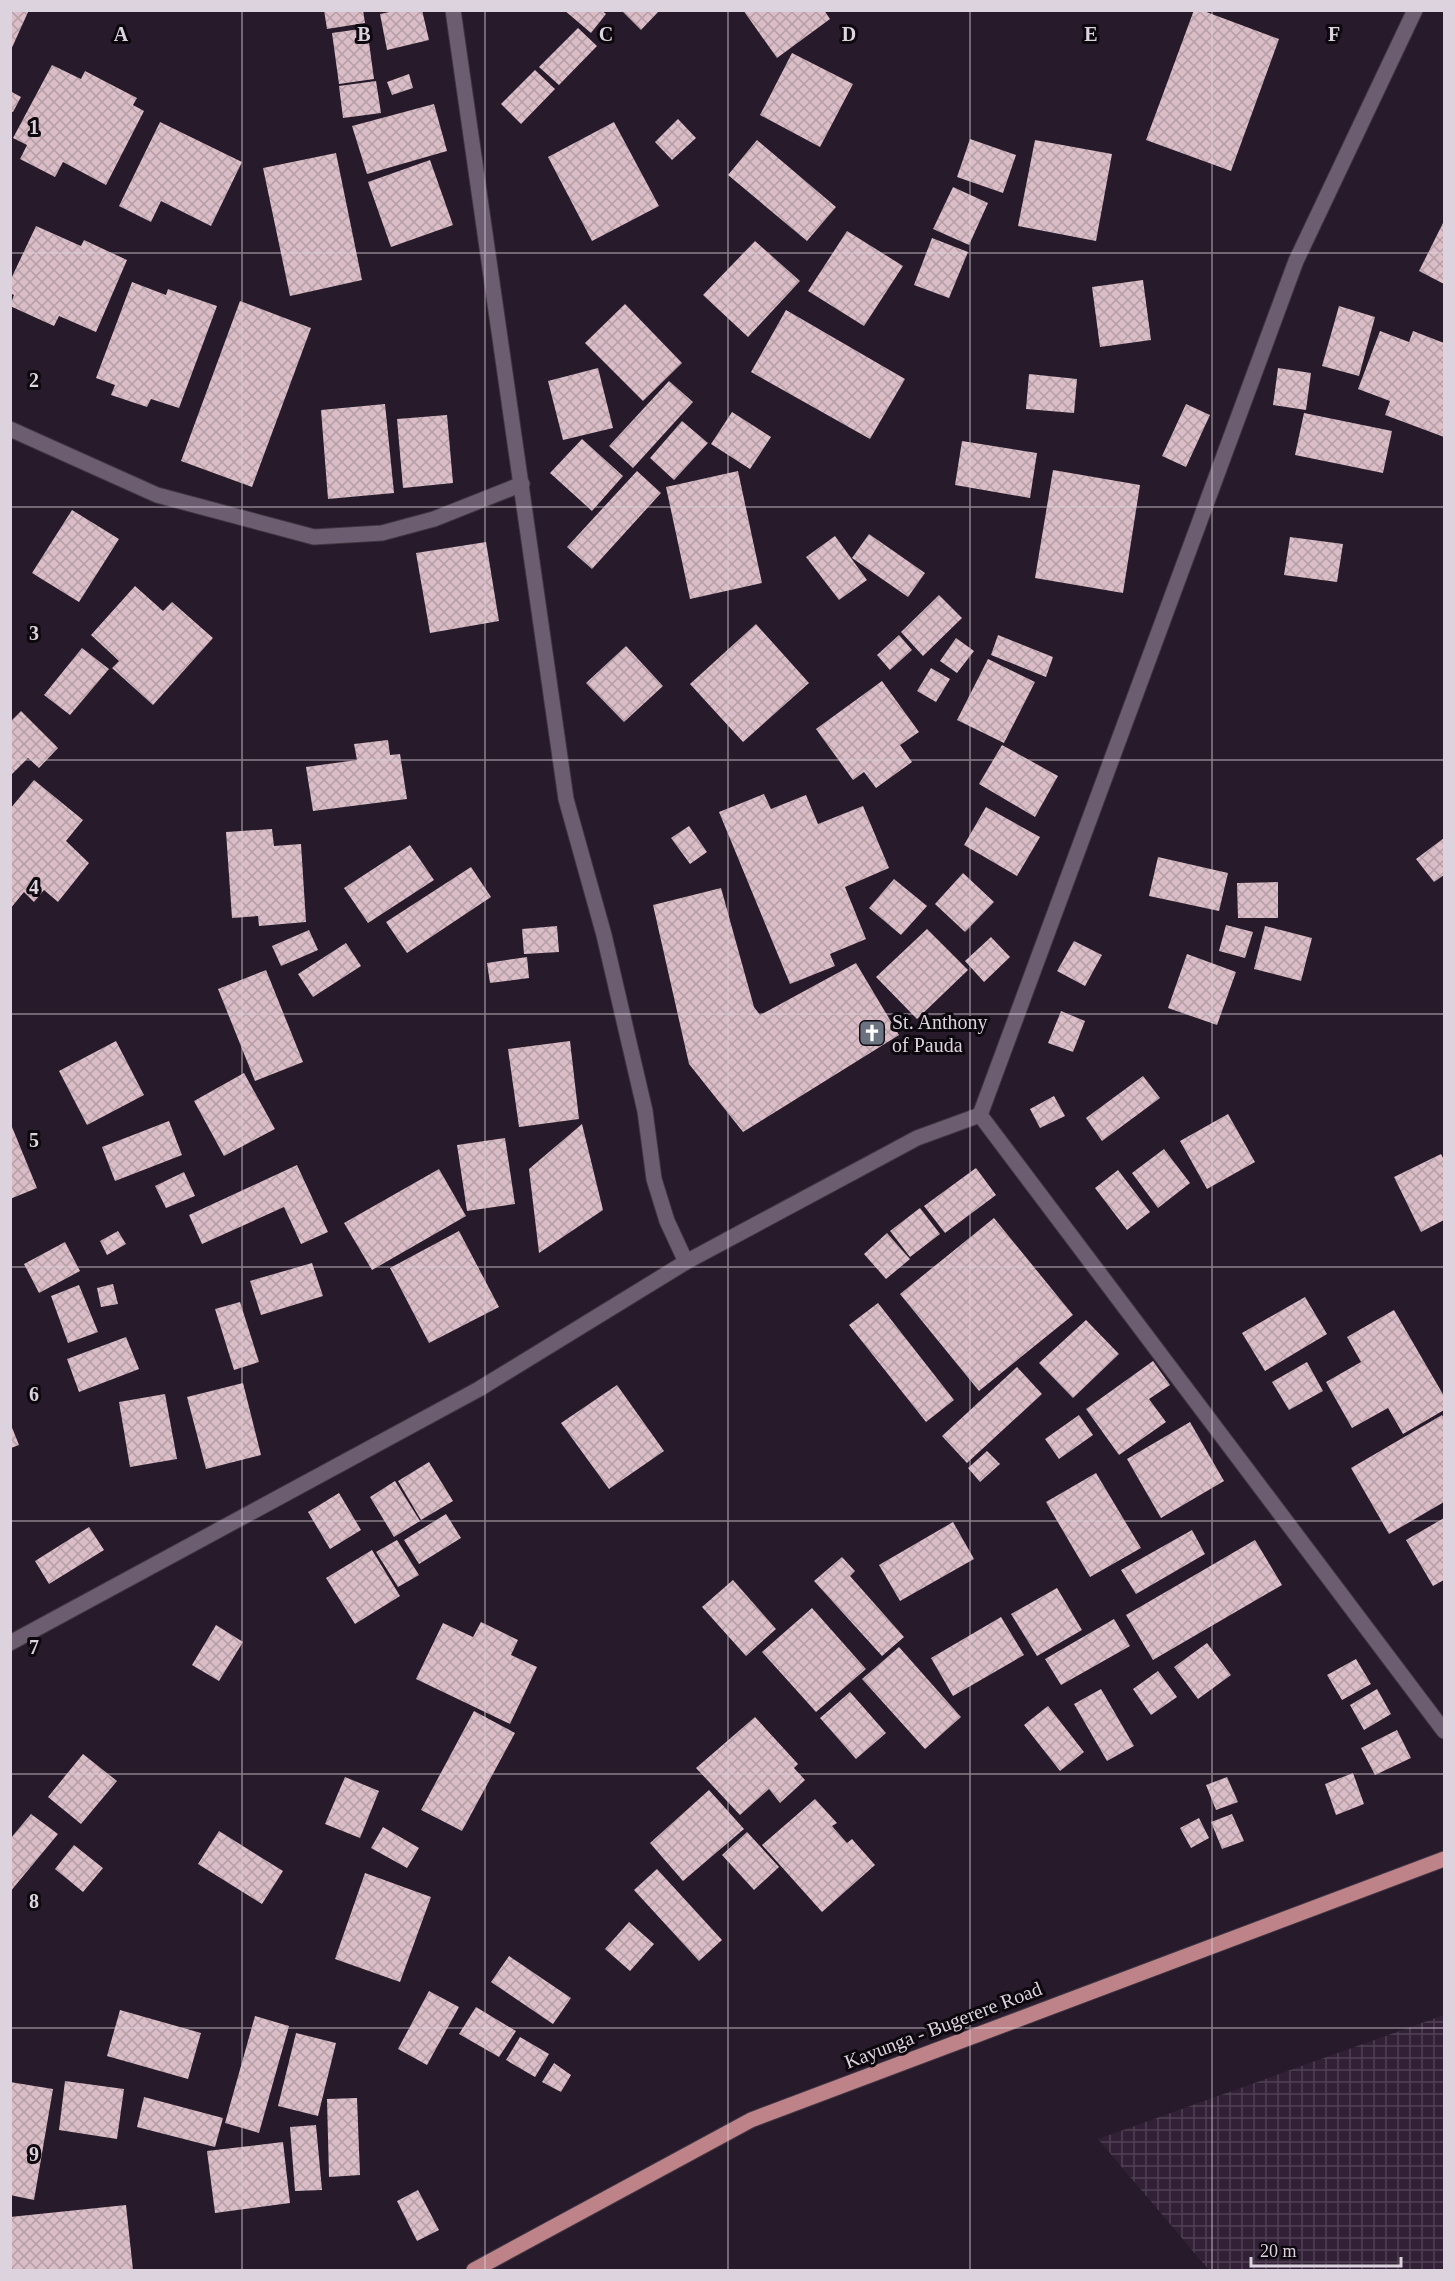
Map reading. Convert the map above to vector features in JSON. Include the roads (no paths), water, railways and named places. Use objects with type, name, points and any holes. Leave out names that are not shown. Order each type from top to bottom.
[{"type":"main road","name":"Kayunga - Bugerere Road","points":[[474,2271],[751,2120],[1444,1858]]},
{"type":"street","points":[[453,10],[566,799],[604,934],[643,1100],[654,1179],[667,1221],[686,1262]]},
{"type":"street","points":[[10,1643],[479,1389],[686,1262],[917,1138],[980,1115],[1296,261],[1415,10]]},
{"type":"street","points":[[10,429],[157,495],[314,537],[382,533],[434,519],[522,484]]},
{"type":"street","points":[[980,1115],[1444,1731]]},
{"type":"place","name":"St. Anthony of Pauda","points":[[872,1033]]}]
